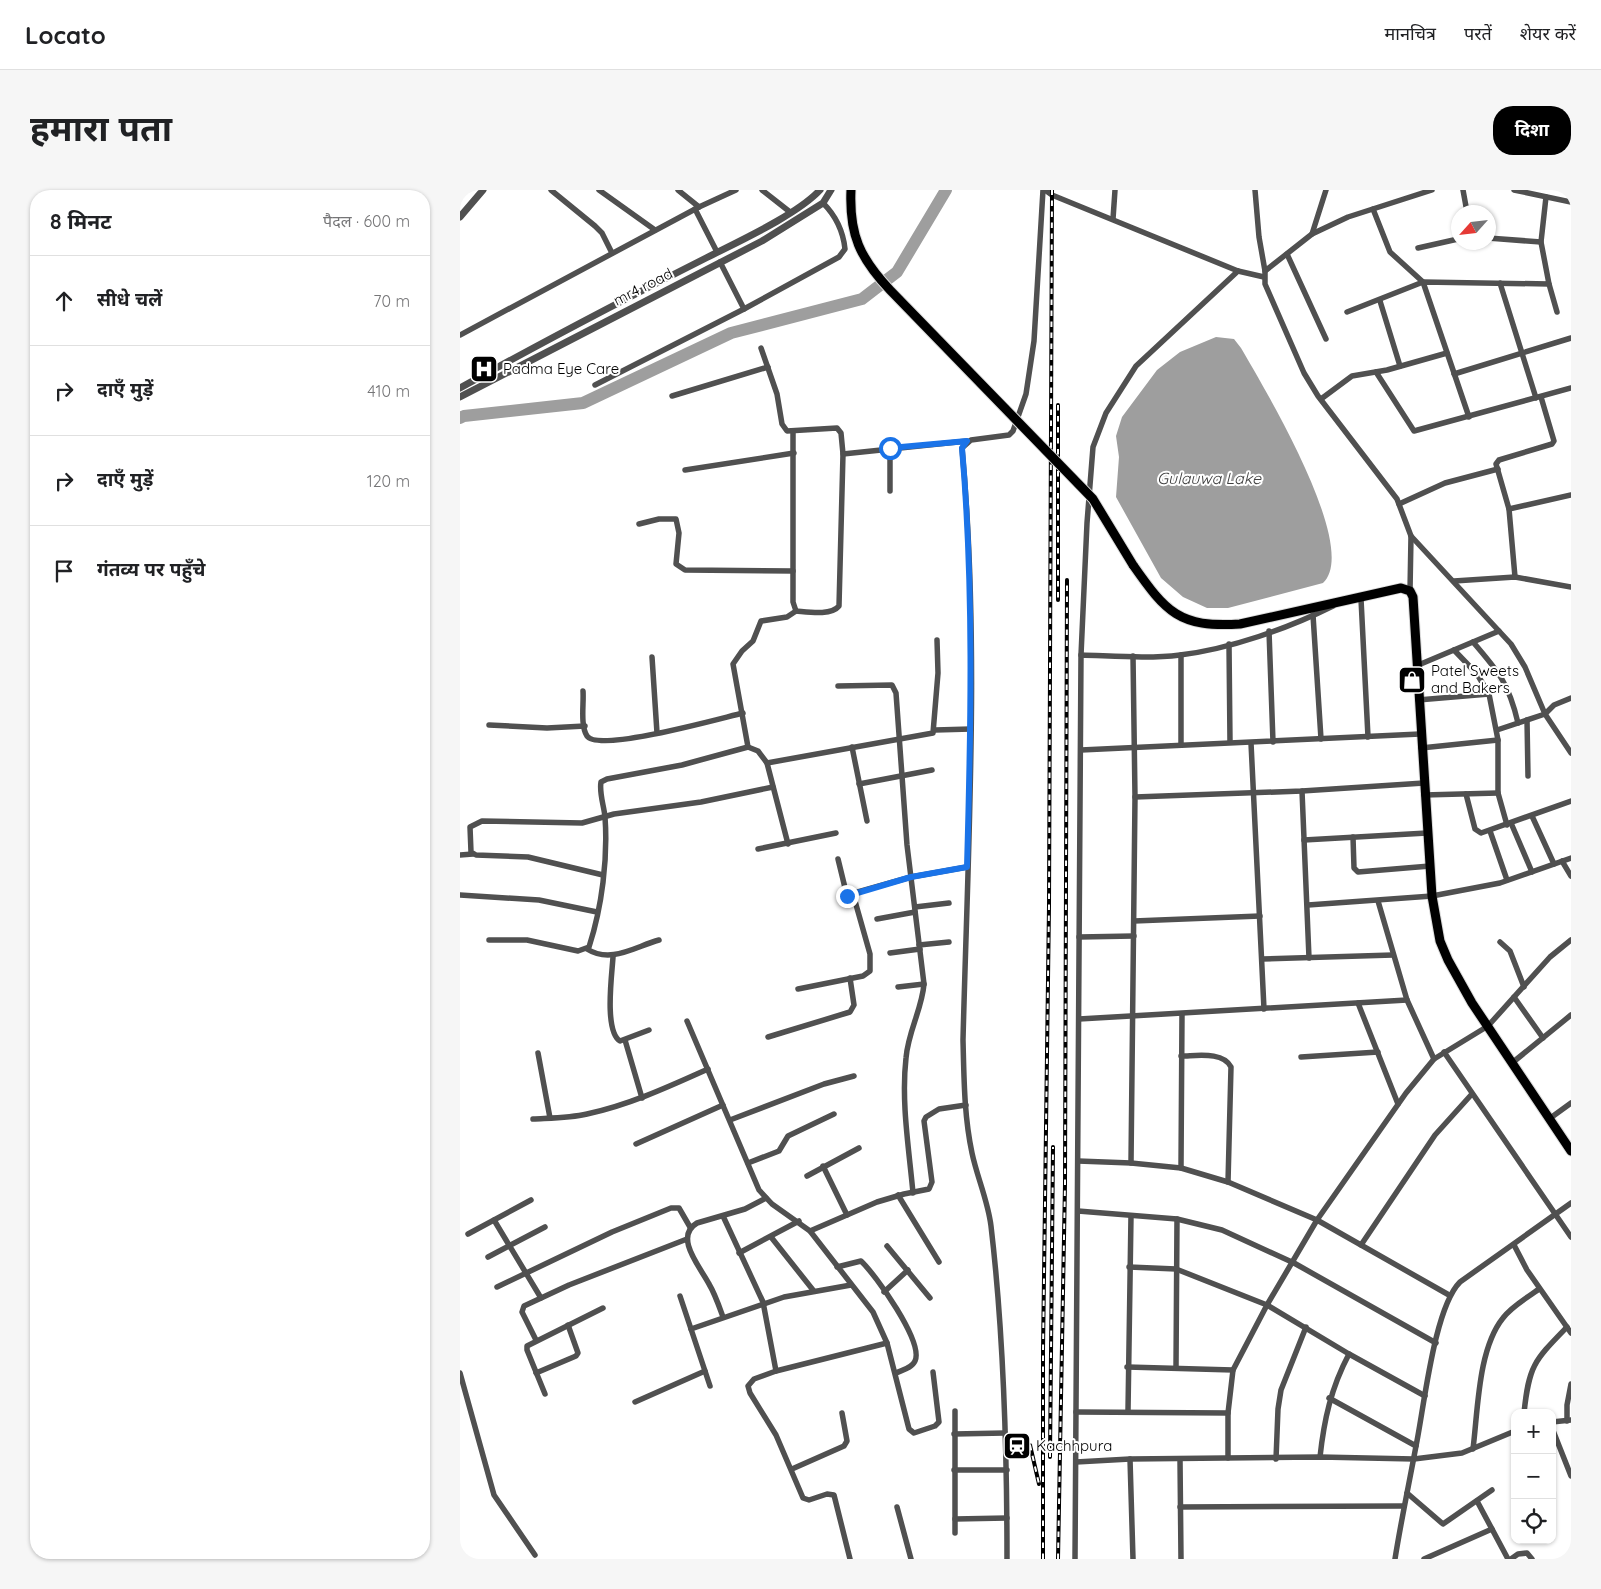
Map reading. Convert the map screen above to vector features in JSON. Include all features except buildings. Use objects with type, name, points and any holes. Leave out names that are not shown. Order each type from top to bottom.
[{"type":"main road","points":[[851,190],[853,231],[868,264],[890,290],[1093,499],[1133,565],[1157,600],[1180,618],[1218,625],[1240,624],[1361,599],[1401,588],[1410,591],[1412,597],[1432,896],[1440,942],[1448,960],[1488,1026],[1549,1119],[1568,1140],[1571,1150]]},
{"type":"street","points":[[460,217],[483,190]]},
{"type":"street","points":[[551,190],[602,233],[612,253]]},
{"type":"street","points":[[678,190],[697,208],[717,252]]},
{"type":"street","points":[[460,335],[655,230],[736,190]]},
{"type":"street","points":[[762,190],[790,212]]},
{"type":"street","name":"mr4 road","points":[[460,388],[790,212],[820,190]]},
{"type":"street","name":"mr4 road","points":[[460,397],[762,240],[822,203],[831,190]]},
{"type":"street","points":[[843,454],[967,441],[1009,435],[1013,431],[1026,394],[1034,341],[1044,190],[1238,271],[1264,274],[1312,234],[1348,217],[1432,190]]},
{"type":"street","points":[[1113,219],[1115,190]]},
{"type":"street","points":[[1255,190],[1264,274],[1304,372],[1321,399],[1399,504],[1411,536],[1410,591]]},
{"type":"street","points":[[1312,234],[1326,190]]},
{"type":"street","points":[[1463,190],[1466,205]]},
{"type":"street","points":[[1514,190],[1571,202]]},
{"type":"street","points":[[603,191],[655,230]]},
{"type":"street","points":[[1546,198],[1541,242],[1549,284],[1557,312]]},
{"type":"street","points":[[595,385],[744,309],[826,264],[843,252],[845,249],[844,239],[838,222],[822,203]]},
{"type":"street","points":[[1374,209],[1390,252],[1423,282],[1469,417]]},
{"type":"street","points":[[1496,239],[1541,242]]},
{"type":"street","points":[[1418,248],[1451,241]]},
{"type":"street","points":[[1287,254],[1326,339]]},
{"type":"street","points":[[720,262],[744,309]]},
{"type":"street","points":[[1075,1559],[1081,655],[1086,523],[1094,447],[1106,413],[1136,366],[1238,271]]},
{"type":"street","points":[[1347,312],[1423,282],[1549,284]]},
{"type":"street","points":[[1500,283],[1522,353],[1554,441],[1549,446],[1498,460],[1496,464],[1509,509],[1515,577]]},
{"type":"street","points":[[1380,300],[1400,366]]},
{"type":"street","points":[[1454,374],[1571,338]]},
{"type":"street","points":[[748,747],[733,664],[742,651],[753,641],[761,621],[788,617],[796,611],[834,611],[839,606],[843,454],[841,432],[837,428],[794,431],[784,428],[777,394],[761,348]]},
{"type":"street","points":[[1321,399],[1352,376],[1376,372],[1447,353]]},
{"type":"street","points":[[672,396],[768,366]]},
{"type":"street","points":[[1376,372],[1395,398],[1413,430],[1469,417],[1571,388]]},
{"type":"street","points":[[794,431],[793,602],[796,611]]},
{"type":"street","points":[[967,441],[962,448],[970,583],[971,729],[963,1040],[966,1105],[972,1152],[990,1224],[1007,1470],[1006,1559]]},
{"type":"street","points":[[890,448],[890,492]]},
{"type":"street","points":[[686,470],[794,453]]},
{"type":"street","points":[[1399,504],[1445,483],[1498,469]]},
{"type":"street","points":[[1509,509],[1571,495]]},
{"type":"street","points":[[639,524],[659,519],[676,519],[679,533],[676,564],[685,570],[793,571]]},
{"type":"street","points":[[1411,536],[1454,581],[1517,653],[1545,714],[1571,753]]},
{"type":"street","points":[[1454,581],[1515,577],[1571,587]]},
{"type":"street","points":[[1361,599],[1368,737]]},
{"type":"street","points":[[1081,655],[1133,656],[1181,654],[1229,644],[1269,631],[1342,602]]},
{"type":"street","points":[[1312,615],[1322,739]]},
{"type":"street","points":[[1269,631],[1273,742]]},
{"type":"street","points":[[1416,666],[1499,631]]},
{"type":"street","points":[[935,730],[938,673],[937,640]]},
{"type":"street","points":[[1473,642],[1507,684],[1518,723]]},
{"type":"street","points":[[1229,644],[1230,742]]},
{"type":"street","points":[[1454,650],[1477,674],[1488,694],[1497,730],[1498,793],[1509,824],[1532,872]]},
{"type":"street","points":[[1181,654],[1181,744]]},
{"type":"street","points":[[1131,1162],[1136,747],[1133,656]]},
{"type":"street","points":[[652,657],[657,733]]},
{"type":"street","points":[[838,686],[892,685],[896,693],[911,877],[924,984],[921,1000],[908,1039],[905,1060],[906,1118],[913,1193]]},
{"type":"street","points":[[583,691],[587,736],[596,741],[619,740],[657,733],[743,712]]},
{"type":"street","points":[[1418,700],[1488,694]]},
{"type":"street","points":[[1497,730],[1545,714],[1554,705],[1571,698]]},
{"type":"street","points":[[1527,720],[1528,776]]},
{"type":"street","points":[[489,725],[547,728],[585,726]]},
{"type":"street","points":[[768,763],[931,734],[935,730],[971,729]]},
{"type":"street","points":[[1081,750],[1420,734]]},
{"type":"street","points":[[1421,748],[1498,740]]},
{"type":"street","points":[[1251,743],[1264,1009]]},
{"type":"street","points":[[587,949],[597,912],[603,875],[605,817],[600,785],[603,781],[682,765],[748,747],[758,751],[768,763],[788,844]]},
{"type":"street","points":[[852,747],[867,821]]},
{"type":"street","points":[[859,784],[932,770]]},
{"type":"street","points":[[1135,797],[1254,791],[1302,791],[1424,783]]},
{"type":"street","points":[[473,854],[469,838],[470,827],[482,822],[568,824],[701,802],[773,787]]},
{"type":"street","points":[[1302,791],[1309,958]]},
{"type":"street","points":[[1424,795],[1498,793]]},
{"type":"street","points":[[1466,794],[1475,829],[1481,833],[1571,801]]},
{"type":"street","points":[[1532,816],[1554,864]]},
{"type":"street","points":[[1490,830],[1507,880]]},
{"type":"street","points":[[758,850],[836,833]]},
{"type":"street","points":[[1304,840],[1427,833]]},
{"type":"street","points":[[1353,837],[1354,868],[1358,872],[1430,866]]},
{"type":"street","points":[[460,855],[528,857],[603,875]]},
{"type":"street","points":[[1308,905],[1432,896],[1507,880],[1571,858]]},
{"type":"street","points":[[798,989],[867,974],[871,965],[847,896],[838,859]]},
{"type":"street","points":[[1562,861],[1571,876]]},
{"type":"street","points":[[847,896],[911,877],[967,867]]},
{"type":"street","points":[[460,895],[539,900],[597,912]]},
{"type":"street","points":[[1378,901],[1407,1000],[1434,1059]]},
{"type":"street","points":[[878,919],[949,903]]},
{"type":"street","points":[[1134,921],[1260,916]]},
{"type":"street","points":[[1079,937],[1134,936]]},
{"type":"street","points":[[489,940],[527,940],[578,951],[587,949],[597,955],[613,957],[659,940]]},
{"type":"street","points":[[1228,1458],[1228,1413],[1233,1370],[1267,1305],[1294,1263],[1317,1220],[1398,1104],[1434,1059],[1488,1026],[1550,957],[1571,940]]},
{"type":"street","points":[[890,953],[949,942]]},
{"type":"street","points":[[1500,942],[1510,951],[1524,987]]},
{"type":"street","points":[[1262,959],[1393,955]]},
{"type":"street","points":[[613,957],[610,1002],[611,1024],[617,1039],[625,1040],[649,1030]]},
{"type":"street","points":[[768,1037],[850,1012],[854,1005],[850,978]]},
{"type":"street","points":[[898,987],[924,984]]},
{"type":"street","points":[[1514,997],[1543,1038]]},
{"type":"street","points":[[1079,1019],[1407,1000]]},
{"type":"street","points":[[1358,1003],[1398,1104]]},
{"type":"street","points":[[1181,1168],[1182,1014]]},
{"type":"street","points":[[1512,1062],[1571,1015]]},
{"type":"street","points":[[687,1022],[760,1190],[766,1198],[810,1231],[873,1312],[887,1343],[909,1429],[914,1433],[935,1426],[939,1422],[933,1372]]},
{"type":"street","points":[[625,1040],[642,1098]]},
{"type":"street","points":[[1301,1057],[1378,1052]]},
{"type":"street","points":[[1444,1052],[1471,1095],[1571,1237]]},
{"type":"street","points":[[538,1053],[550,1118]]},
{"type":"street","points":[[1182,1056],[1218,1057],[1229,1062],[1231,1067],[1228,1182]]},
{"type":"street","points":[[533,1119],[586,1114],[642,1098],[708,1070]]},
{"type":"street","points":[[730,1120],[824,1084],[854,1076]]},
{"type":"street","points":[[1361,1245],[1435,1135],[1471,1095]]},
{"type":"street","points":[[1549,1119],[1571,1103]]},
{"type":"street","points":[[636,1144],[723,1105]]},
{"type":"street","points":[[810,1231],[898,1196],[926,1191],[931,1187],[924,1121],[926,1117],[940,1109],[966,1105]]},
{"type":"street","points":[[748,1163],[779,1151],[788,1136],[834,1114]]},
{"type":"street","points":[[807,1176],[859,1148]]},
{"type":"street","points":[[1078,1161],[1131,1162],[1181,1168],[1228,1182],[1317,1220],[1449,1295]]},
{"type":"street","points":[[823,1166],[847,1215]]},
{"type":"street","points":[[898,1196],[939,1262]]},
{"type":"street","points":[[690,1227],[745,1209],[766,1198]]},
{"type":"street","points":[[468,1234],[531,1200]]},
{"type":"street","points":[[1395,1559],[1425,1396],[1436,1343],[1449,1295],[1460,1282],[1571,1203]]},
{"type":"street","points":[[497,1287],[526,1271],[671,1208],[680,1208],[690,1227],[687,1239],[692,1256],[709,1284],[723,1317]]},
{"type":"street","points":[[1078,1211],[1177,1219],[1222,1230],[1294,1263],[1436,1343]]},
{"type":"street","points":[[723,1216],[763,1302],[776,1371]]},
{"type":"street","points":[[1128,1411],[1127,1367],[1131,1216]]},
{"type":"street","points":[[1176,1368],[1177,1219]]},
{"type":"street","points":[[494,1220],[541,1298]]},
{"type":"street","points":[[739,1253],[771,1238],[799,1221]]},
{"type":"street","points":[[488,1257],[545,1226]]},
{"type":"street","points":[[771,1238],[813,1290]]},
{"type":"street","points":[[536,1340],[522,1308],[577,1281],[687,1239]]},
{"type":"street","points":[[1514,1245],[1539,1289],[1571,1333]]},
{"type":"street","points":[[887,1246],[930,1298]]},
{"type":"street","points":[[837,1267],[861,1261],[908,1326],[916,1348],[916,1356],[913,1364],[896,1373]]},
{"type":"street","points":[[1129,1267],[1176,1268],[1267,1305],[1349,1354],[1425,1396]]},
{"type":"street","points":[[884,1292],[908,1270]]},
{"type":"street","points":[[691,1328],[763,1302],[813,1290],[851,1285]]},
{"type":"street","points":[[1473,1449],[1481,1383],[1495,1331],[1503,1318],[1513,1308],[1539,1289]]},
{"type":"street","points":[[680,1296],[710,1386]]},
{"type":"street","points":[[545,1394],[527,1348],[536,1340],[603,1308]]},
{"type":"street","points":[[536,1374],[576,1356],[578,1353],[568,1325]]},
{"type":"street","points":[[1276,1459],[1278,1409],[1281,1390],[1306,1327]]},
{"type":"street","points":[[1525,1409],[1530,1371],[1538,1357],[1567,1327]]},
{"type":"street","points":[[850,1559],[834,1495],[828,1494],[806,1500],[776,1435],[750,1394],[748,1386],[754,1379],[776,1371],[887,1343]]},
{"type":"street","points":[[1320,1457],[1323,1422],[1329,1398],[1349,1354]]},
{"type":"street","points":[[1127,1367],[1233,1370]]},
{"type":"street","points":[[635,1402],[705,1371]]},
{"type":"street","points":[[460,1373],[494,1496],[536,1555]]},
{"type":"street","points":[[1556,1422],[1569,1421],[1566,1405],[1571,1384]]},
{"type":"street","points":[[1329,1398],[1416,1446]]},
{"type":"street","points":[[955,1411],[955,1534]]},
{"type":"street","points":[[1076,1412],[1228,1413]]},
{"type":"street","points":[[792,1469],[844,1446],[847,1441],[842,1413]]},
{"type":"street","points":[[954,1434],[1005,1432]]},
{"type":"street","points":[[1076,1462],[1130,1459],[1276,1459],[1320,1457],[1414,1459],[1452,1455],[1473,1449],[1511,1433]]},
{"type":"street","points":[[1556,1438],[1571,1476]]},
{"type":"street","points":[[1130,1459],[1133,1559]]},
{"type":"street","points":[[1180,1459],[1181,1559]]},
{"type":"street","points":[[954,1470],[1007,1470]]},
{"type":"street","points":[[1407,1493],[1443,1524],[1492,1490]]},
{"type":"street","points":[[1477,1501],[1509,1559],[1523,1552],[1527,1553],[1532,1559]]},
{"type":"street","points":[[1180,1507],[1404,1506]]},
{"type":"street","points":[[896,1507],[911,1559]]},
{"type":"street","points":[[955,1519],[1007,1518]]},
{"type":"street","points":[[1424,1559],[1492,1529]]},
{"type":"water","name":"Gulauwa Lake","points":[[1216,337],[1234,339],[1241,348],[1287,430],[1320,503],[1329,537],[1331,564],[1323,583],[1228,608],[1207,608],[1183,597],[1161,578],[1116,497],[1119,457],[1116,436],[1122,417],[1157,370],[1180,352]]},
{"type":"waterway","points":[[460,418],[464,416],[583,403],[731,333],[862,299],[897,272],[946,190]]},
{"type":"railway","points":[[1043,1559],[1043,1351],[1049,906],[1052,190]]},
{"type":"railway","points":[[1058,405],[1058,600]]},
{"type":"railway","points":[[1058,1559],[1065,1184],[1067,580]]},
{"type":"railway","points":[[1050,1457],[1053,1147]]},
{"type":"railway","points":[[1030,1445],[1039,1484]]},
{"type":"place","name":"Padma Eye Care","points":[[484,369]]},
{"type":"place","name":"Patel Sweets and Bakers","points":[[1412,680]]},
{"type":"place","name":"Kachhpura","points":[[1017,1446]]},
{"type":"route","points":[[847,896],[911,877],[967,867],[971,721],[970,583],[967,506],[962,448],[963,444],[967,441],[890,448]]}]
